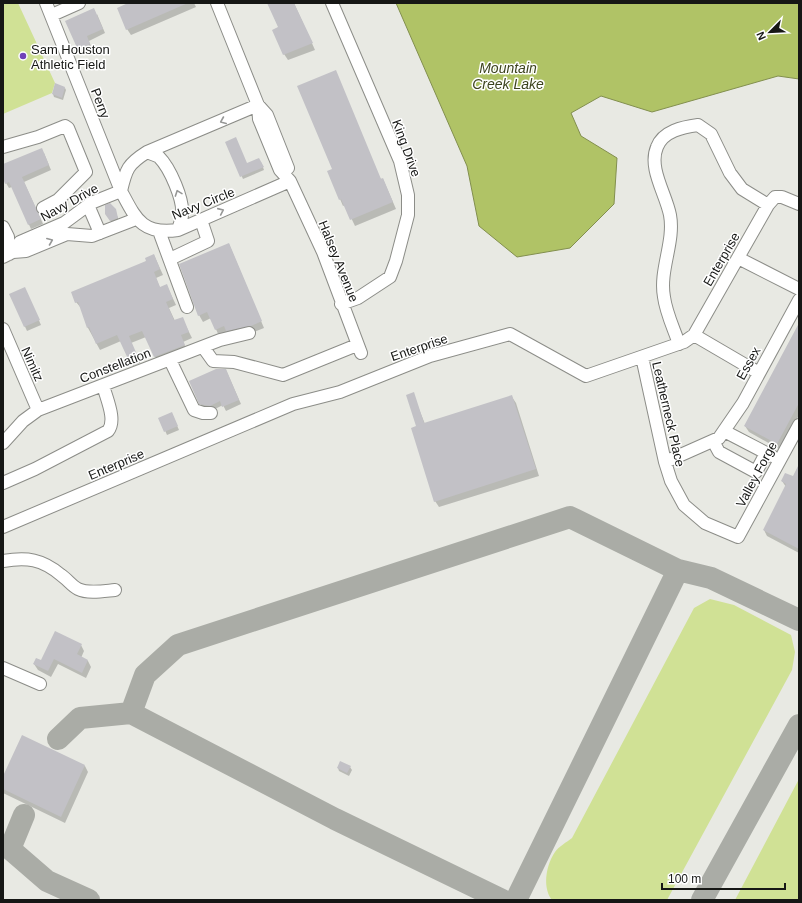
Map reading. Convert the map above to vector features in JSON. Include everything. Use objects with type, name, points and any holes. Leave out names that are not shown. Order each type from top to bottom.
[{"type":"lane","name":"Perry","points":[[46,3],[121,191]]},
{"type":"lane","points":[[52,15],[79,3]]},
{"type":"lane","name":"Halsey Avenue","points":[[203,347],[213,361],[234,362],[283,375],[359,349],[322,252],[290,181],[280,170],[274,143],[259,119],[258,105],[217,3]]},
{"type":"lane","name":"King Drive","points":[[332,3],[400,161],[408,195],[408,215],[396,261],[390,277],[358,298],[341,304]]},
{"type":"lane","points":[[121,191],[124,178],[132,162],[147,152],[258,105]]},
{"type":"lane","points":[[679,344],[664,297],[664,278],[670,237],[670,216],[654,164],[657,146],[665,137],[679,128],[698,125],[711,134],[730,173],[742,189],[771,201],[782,197],[799,204]]},
{"type":"lane","points":[[3,147],[32,140],[65,126],[68,128],[86,172],[58,200],[43,208]]},
{"type":"lane","points":[[147,152],[158,156],[166,165],[173,180],[180,199],[183,214],[178,230]]},
{"type":"lane","name":"Navy Circle","points":[[121,191],[136,219],[150,230],[159,232],[178,230],[290,181]]},
{"type":"lane","name":"Navy Drive","points":[[8,254],[20,242],[64,223],[88,205],[121,191]]},
{"type":"lane","name":"Enterprise","points":[[3,527],[293,404],[340,392],[430,356],[510,334],[564,366],[586,376],[679,344],[694,335],[771,201]]},
{"type":"lane","points":[[88,205],[100,233]]},
{"type":"lane","name":"Navy Drive","points":[[8,254],[26,251],[67,234],[92,236],[136,219]]},
{"type":"lane","points":[[170,259],[208,242],[201,220]]},
{"type":"lane","points":[[3,227],[8,237],[8,254]]},
{"type":"lane","points":[[159,232],[187,307]]},
{"type":"lane","points":[[738,258],[799,289]]},
{"type":"lane","name":"Essex","points":[[719,436],[743,402],[799,300]]},
{"type":"lane","name":"Nimitz","points":[[3,329],[38,410]]},
{"type":"lane","name":"Constellation","points":[[3,443],[23,421],[38,410],[220,340],[249,333]]},
{"type":"lane","points":[[694,335],[759,373]]},
{"type":"lane","name":"Leatherneck Place","points":[[642,357],[664,462],[671,481],[684,504],[705,523],[738,537]]},
{"type":"lane","points":[[170,360],[194,410],[203,414],[211,412]]},
{"type":"lane","points":[[3,483],[35,469],[108,431],[112,425],[111,414],[103,385]]},
{"type":"lane","name":"Valley Forge","points":[[738,537],[799,425]]},
{"type":"lane","points":[[719,436],[719,452],[756,472],[766,453]]},
{"type":"lane","points":[[664,462],[719,436],[766,453],[780,460]]},
{"type":"lane","points":[[3,561],[29,558],[46,565],[61,574],[78,589],[98,592],[115,590]]},
{"type":"lane","points":[[3,668],[40,684]]},
{"type":"shaded area","name":"Sam Houston Athletic Field","points":[[3,3],[18,3],[55,83],[52,93],[3,114]]},
{"type":"shaded area","points":[[710,599],[734,605],[791,635],[795,652],[792,670],[667,900],[552,900],[547,889],[546,876],[552,857],[558,848],[572,838],[694,608]]},
{"type":"shaded area","points":[[799,779],[799,900],[735,900]]},
{"type":"water","name":"Mountain Creek Lake","points":[[396,3],[799,3],[799,79],[778,76],[652,112],[601,96],[571,113],[581,136],[617,158],[614,204],[570,248],[517,257],[479,226],[467,166]]},
{"type":"building","points":[[128,3],[188,3],[126,30],[117,8]]},
{"type":"building","points":[[267,3],[294,3],[313,43],[283,55],[272,30],[278,27]]},
{"type":"building","points":[[94,8],[103,29],[87,36],[90,44],[78,50],[65,21]]},
{"type":"building","points":[[336,70],[381,179],[383,178],[393,202],[350,220],[341,199],[339,200],[327,171],[332,169],[297,86]]},
{"type":"building","points":[[55,83],[65,87],[62,98],[52,94]]},
{"type":"building","points":[[236,137],[247,163],[259,158],[264,167],[240,177],[225,142]]},
{"type":"building","points":[[42,148],[49,165],[22,177],[41,219],[28,225],[9,182],[5,184],[3,178],[3,164]]},
{"type":"building","points":[[110,203],[116,209],[118,218],[110,221],[105,214],[105,205]]},
{"type":"building","points":[[229,243],[262,321],[251,326],[226,331],[224,326],[215,330],[207,312],[198,316],[179,264]]},
{"type":"building","points":[[154,254],[160,269],[154,272],[160,287],[167,284],[173,299],[166,302],[174,320],[183,317],[189,332],[181,335],[185,345],[154,357],[142,331],[129,336],[138,357],[129,361],[117,335],[96,344],[89,327],[87,328],[78,302],[75,303],[71,292],[146,261],[145,258]]},
{"type":"building","points":[[25,287],[40,320],[24,327],[9,294]]},
{"type":"building","points":[[799,323],[799,403],[777,444],[744,426]]},
{"type":"building","points":[[216,369],[226,369],[239,400],[222,407],[220,401],[210,406],[199,404],[189,381]]},
{"type":"building","points":[[414,392],[424,423],[512,395],[536,469],[434,502],[411,428],[416,426],[406,395]]},
{"type":"building","points":[[172,412],[178,426],[164,432],[158,418]]},
{"type":"building","points":[[799,464],[799,549],[763,530],[786,484],[781,481],[785,473],[793,476]]},
{"type":"building","points":[[55,631],[82,644],[77,654],[88,660],[82,673],[54,659],[48,671],[33,664],[36,658],[41,660]]},
{"type":"building","points":[[22,735],[85,765],[61,817],[3,789],[3,776]]},
{"type":"building","points":[[340,761],[351,766],[347,773],[337,768]]},
{"type":"taxiway","points":[[131,713],[145,675],[178,645],[570,517],[678,570]]},
{"type":"taxiway","points":[[516,900],[678,570],[711,578],[799,620]]},
{"type":"taxiway","points":[[58,739],[80,718],[131,713],[335,819],[502,900]]},
{"type":"taxiway","points":[[702,900],[799,725]]},
{"type":"taxiway","points":[[24,815],[10,849],[47,881],[89,900]]},
{"type":"place","name":"Sam Houston Athletic Field","points":[[23,56]]}]
